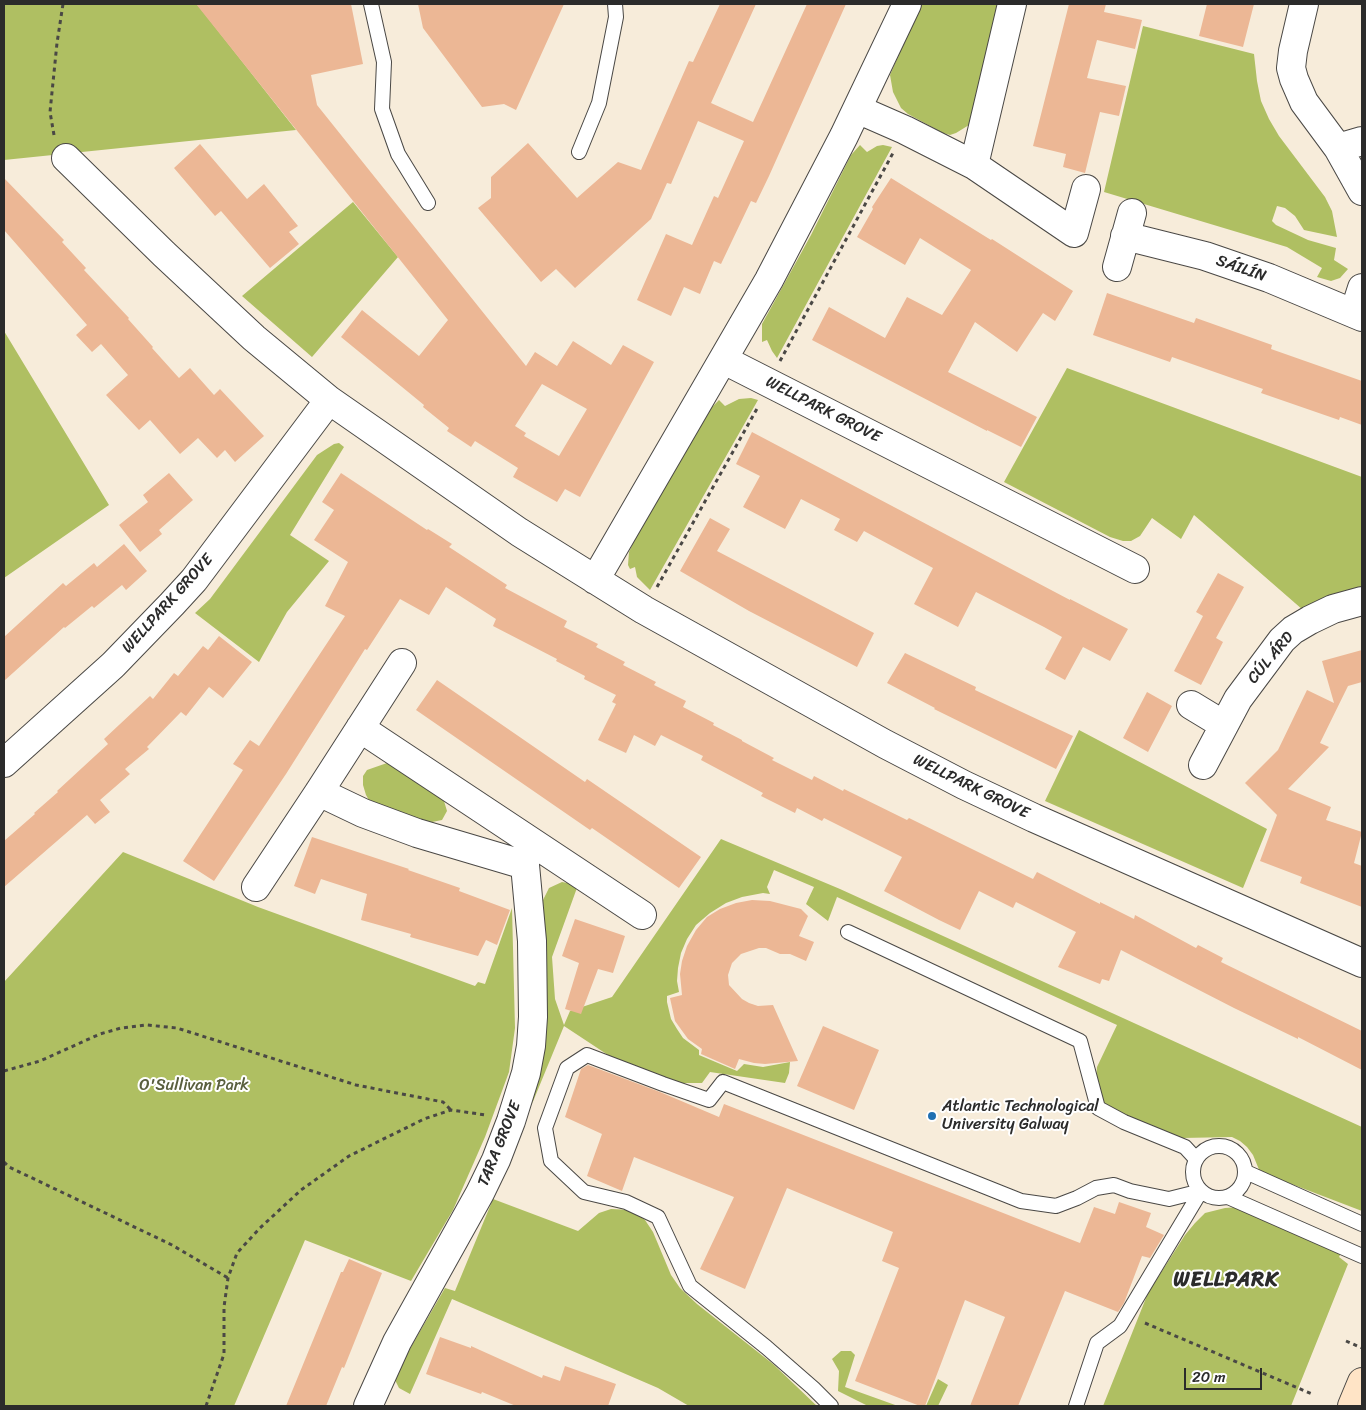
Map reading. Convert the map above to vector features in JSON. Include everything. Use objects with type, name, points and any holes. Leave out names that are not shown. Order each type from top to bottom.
[{"type":"main road","points":[[1352,1406],[1362,1382]]},
{"type":"street","points":[[595,580],[724,360],[791,240],[858,109],[907,4]]},
{"type":"street","points":[[974,165],[1012,4]]},
{"type":"street","points":[[1304,4],[1291,68],[1304,102],[1350,144],[1362,191]]},
{"type":"street","points":[[858,109],[905,130],[974,165],[1074,233],[1086,189]]},
{"type":"street","name":"WELLPARK GROVE","points":[[66,158],[164,254],[254,338],[329,400],[519,532],[595,580],[644,610],[877,740],[964,785],[1034,818],[1362,963]]},
{"type":"street","name":"SÁILÍN","points":[[1117,267],[1129,225],[1197,254],[1359,306]]},
{"type":"street","name":"WELLPARK GROVE","points":[[724,360],[1135,569]]},
{"type":"street","name":"WELLPARK GROVE","points":[[4,763],[113,665],[178,598],[194,580],[329,400]]},
{"type":"street","name":"CÚL ÁRD","points":[[1203,765],[1238,699],[1282,640],[1310,620],[1333,609],[1362,601]]},
{"type":"street","points":[[256,887],[402,663]]},
{"type":"street","points":[[1191,706],[1224,725]]},
{"type":"street","points":[[360,728],[531,855],[642,915]]},
{"type":"street","points":[[319,792],[363,813],[417,833],[531,855]]},
{"type":"street","name":"TARA GROVE","points":[[377,1404],[397,1342],[480,1193],[496,1160],[526,1073],[531,1046],[533,1017],[531,855]]},
{"type":"lane","points":[[371,4],[384,62],[382,109],[398,154],[428,203]]},
{"type":"lane","points":[[579,152],[599,103],[616,17],[615,4]]},
{"type":"lane","points":[[848,932],[1080,1040],[1098,1108],[1124,1122],[1185,1147],[1196,1160]]},
{"type":"lane","points":[[831,1406],[766,1347],[690,1286],[658,1217],[626,1202],[584,1192],[551,1160],[545,1128],[567,1068],[587,1055],[709,1100],[723,1082],[1021,1201],[1056,1206],[1096,1188],[1114,1185],[1130,1192],[1169,1199],[1201,1192]]},
{"type":"lane","points":[[1226,1146],[1240,1156],[1246,1172],[1242,1184],[1234,1194],[1223,1198],[1211,1197],[1201,1192],[1194,1180],[1193,1166],[1196,1160],[1208,1148],[1226,1146]]},
{"type":"lane","points":[[1246,1172],[1362,1224]]},
{"type":"lane","points":[[1076,1406],[1097,1343],[1120,1326],[1201,1192]]},
{"type":"lane","points":[[1228,1197],[1362,1256]]},
{"type":"path","points":[[63,4],[50,112],[58,154],[66,158]]},
{"type":"path","points":[[4,1071],[40,1061],[100,1034],[120,1028],[147,1025],[177,1028],[356,1085],[443,1102],[451,1110]]},
{"type":"path","points":[[206,1406],[224,1354],[224,1307],[228,1278],[237,1253],[260,1228],[301,1190],[349,1156],[424,1119],[451,1110],[511,1121]]},
{"type":"path","points":[[4,1162],[9,1167],[172,1245],[228,1278]]},
{"type":"path","points":[[1126,1316],[1312,1394]]},
{"type":"path","points":[[1346,1341],[1362,1348]]},
{"type":"green space","points":[[4,4],[197,4],[296,130],[4,160]]},
{"type":"green space","points":[[921,4],[1001,4],[974,119],[969,125],[950,135],[908,114],[901,108],[893,92],[890,75]]},
{"type":"green space","points":[[1143,26],[1254,54],[1261,101],[1269,119],[1279,136],[1325,197],[1332,211],[1337,237],[1304,230],[1295,216],[1285,208],[1277,206],[1272,221],[1276,225],[1308,240],[1336,248],[1334,260],[1348,269],[1340,278],[1331,281],[1317,277],[1322,268],[1287,247],[1104,192]]},
{"type":"green space","points":[[860,145],[867,152],[877,146],[892,147],[777,358],[767,340],[762,342],[762,324],[811,235],[851,155]]},
{"type":"green space","points":[[353,202],[398,257],[312,357],[242,296]]},
{"type":"green space","points":[[4,331],[109,505],[4,578]]},
{"type":"green space","points":[[1067,368],[1362,477],[1362,587],[1334,596],[1303,610],[1194,515],[1181,539],[1152,518],[1140,536],[1131,541],[1123,541],[1110,537],[1004,482]]},
{"type":"green space","points":[[751,398],[758,400],[650,590],[637,577],[635,567],[630,569],[628,565],[629,552],[636,537],[712,407],[719,400],[725,406],[739,399]]},
{"type":"green space","points":[[339,443],[344,447],[290,535],[329,561],[287,612],[259,662],[195,613],[210,599],[317,455],[334,444]]},
{"type":"green space","points":[[1079,730],[1267,829],[1243,888],[1045,801]]},
{"type":"green space","points":[[387,763],[444,801],[447,811],[442,820],[423,821],[370,802],[363,785],[363,776],[367,770]]},
{"type":"green space","points":[[721,839],[840,889],[1362,1127],[1362,1211],[1260,1172],[1253,1155],[1247,1147],[1232,1137],[1182,1138],[1134,1120],[1104,1104],[1096,1078],[1097,1067],[1117,1025],[837,897],[828,921],[806,904],[814,887],[774,870],[767,887],[770,894],[763,893],[742,897],[726,903],[696,925],[681,953],[677,981],[679,992],[667,996],[667,1002],[671,1019],[677,1029],[683,1038],[699,1050],[699,1055],[737,1071],[744,1064],[763,1067],[790,1062],[789,1073],[785,1083],[710,1072],[702,1083],[680,1083],[641,1071],[611,1057],[564,1026],[532,1104],[545,1034],[547,1010],[543,900],[549,888],[562,882],[578,885],[552,957],[555,999],[564,1025],[570,1011],[612,997]]},
{"type":"green space","name":"O'Sullivan Park","points":[[123,852],[258,907],[475,986],[478,982],[485,984],[512,908],[515,1028],[509,1072],[485,1137],[453,1210],[411,1281],[305,1240],[234,1406],[4,1406],[4,982]]},
{"type":"green space","points":[[493,1199],[578,1231],[599,1213],[611,1209],[632,1210],[645,1220],[653,1232],[671,1275],[680,1288],[697,1304],[773,1364],[817,1406],[689,1406],[658,1388],[452,1299],[410,1394],[399,1388],[395,1380],[396,1373],[445,1288],[455,1291]]},
{"type":"green space","points":[[1239,1207],[1342,1251],[1339,1257],[1348,1264],[1291,1406],[1103,1406],[1148,1293],[1185,1235],[1205,1213]]},
{"type":"green space","points":[[841,1351],[851,1351],[855,1355],[845,1387],[898,1406],[868,1406],[838,1391],[839,1371],[832,1359]]},
{"type":"green space","points":[[938,1379],[948,1385],[938,1406],[926,1406]]},
{"type":"building","points":[[196,4],[351,4],[363,64],[311,75],[317,105],[526,366],[535,352],[557,366],[573,341],[611,365],[623,345],[654,362],[580,497],[565,489],[557,502],[513,477],[518,468],[475,441],[471,447],[447,431],[449,428],[423,407],[424,405],[341,337],[362,310],[419,356],[448,320]],"holes":[[[542,384],[587,409],[559,456],[524,436],[526,433],[515,426]]]},
{"type":"building","points":[[418,4],[564,4],[516,110],[504,104],[482,107],[423,28]]},
{"type":"building","points":[[720,4],[756,4],[711,103],[753,122],[807,4],[846,4],[769,176],[756,203],[751,201],[721,264],[714,261],[700,294],[684,287],[671,316],[637,300],[666,234],[692,245],[714,196],[718,198],[744,141],[698,121],[671,184],[667,183],[651,219],[575,288],[556,269],[541,282],[478,208],[491,198],[491,177],[528,143],[577,198],[618,162],[641,170],[689,61],[693,62]]},
{"type":"building","points":[[1069,4],[1106,4],[1104,12],[1142,20],[1135,49],[1097,40],[1087,78],[1126,86],[1119,116],[1100,112],[1085,173],[1063,167],[1066,154],[1033,146]]},
{"type":"building","points":[[1207,4],[1254,4],[1243,47],[1199,36]]},
{"type":"building","points":[[200,144],[247,199],[264,184],[298,226],[289,232],[299,244],[270,268],[221,211],[215,216],[174,168]]},
{"type":"building","points":[[4,178],[64,240],[62,242],[86,268],[84,270],[129,318],[152,348],[179,378],[190,368],[214,395],[220,389],[264,436],[235,462],[225,450],[217,458],[198,438],[180,454],[150,420],[139,430],[106,395],[128,375],[101,344],[92,352],[76,335],[87,325],[4,230]]},
{"type":"building","points":[[891,178],[1073,291],[1055,321],[1043,313],[1017,352],[975,322],[948,372],[1037,417],[1021,447],[812,340],[829,307],[885,338],[907,297],[942,315],[971,270],[920,238],[905,265],[857,237],[873,209],[872,207]]},
{"type":"building","points":[[1107,293],[1194,323],[1196,318],[1272,345],[1271,349],[1362,381],[1362,425],[1340,417],[1339,420],[1261,393],[1263,389],[1172,357],[1170,362],[1093,335]]},
{"type":"building","points":[[752,432],[1128,629],[1110,661],[1083,647],[1065,680],[1045,669],[1062,637],[1044,627],[976,592],[958,627],[914,604],[933,568],[864,531],[857,542],[834,530],[840,519],[801,499],[785,529],[743,507],[760,476],[736,464]]},
{"type":"building","points":[[169,473],[193,500],[159,530],[162,534],[140,552],[119,525],[148,502],[143,495]]},
{"type":"building","points":[[341,473],[427,530],[452,544],[449,547],[507,585],[505,588],[567,621],[564,627],[598,644],[596,647],[625,662],[623,665],[656,682],[654,685],[686,701],[683,707],[774,758],[772,760],[812,780],[814,776],[907,820],[909,818],[1033,879],[1037,872],[1134,919],[1135,915],[1196,948],[1198,945],[1223,958],[1221,962],[1362,1031],[1362,1070],[1298,1037],[1298,1039],[1234,1008],[1121,950],[1109,981],[1102,979],[1100,984],[1058,967],[1076,932],[1016,902],[1013,908],[979,891],[960,930],[884,891],[902,857],[824,818],[822,821],[797,808],[795,813],[761,796],[763,793],[701,760],[703,756],[661,735],[655,746],[634,735],[626,753],[598,740],[616,704],[612,702],[616,695],[584,679],[585,676],[556,661],[557,659],[493,626],[496,619],[446,587],[429,615],[400,599],[367,650],[365,649],[286,774],[214,881],[183,861],[243,770],[233,764],[250,740],[259,746],[345,616],[325,606],[348,562],[314,540],[334,510],[322,502]]},
{"type":"building","points":[[710,518],[730,529],[717,551],[874,633],[857,667],[749,611],[680,571]]},
{"type":"building","points":[[124,544],[147,571],[126,590],[122,585],[94,608],[92,606],[64,627],[4,681],[4,637],[63,583],[66,586],[94,563],[97,567]]},
{"type":"building","points":[[1218,573],[1244,587],[1216,638],[1223,642],[1201,685],[1174,671],[1203,616],[1196,612]]},
{"type":"building","points":[[219,636],[252,662],[223,698],[209,687],[186,716],[181,712],[147,747],[149,749],[125,769],[130,774],[100,800],[110,812],[95,824],[87,815],[4,887],[4,841],[108,744],[104,739],[150,696],[153,699],[174,673],[178,676],[203,646],[208,650]]},
{"type":"building","points":[[1362,650],[1362,682],[1348,686],[1320,743],[1329,747],[1288,789],[1331,807],[1326,820],[1362,832],[1354,863],[1362,866],[1362,907],[1300,883],[1302,877],[1260,861],[1277,815],[1245,783],[1278,750],[1307,690],[1334,703],[1322,661]]},
{"type":"building","points":[[905,653],[976,687],[975,690],[1073,736],[1056,769],[934,709],[887,683]]},
{"type":"building","points":[[437,680],[585,782],[587,779],[701,857],[679,888],[592,828],[590,830],[416,710]]},
{"type":"building","points":[[1147,692],[1172,706],[1148,752],[1123,738]]},
{"type":"building","points":[[312,837],[409,869],[460,888],[459,891],[510,910],[497,945],[486,940],[478,956],[410,937],[411,934],[361,920],[367,894],[321,879],[315,894],[294,886]]},
{"type":"building","points":[[752,900],[770,901],[801,909],[808,916],[799,936],[814,942],[806,961],[790,954],[780,954],[766,948],[759,948],[741,954],[732,963],[728,975],[729,985],[742,999],[749,1003],[758,1006],[773,1005],[798,1061],[765,1064],[739,1059],[735,1069],[701,1054],[702,1049],[688,1039],[675,1021],[670,998],[682,995],[680,974],[682,961],[687,946],[696,930],[707,917],[720,909]]},
{"type":"building","points":[[575,919],[625,936],[613,973],[598,969],[581,1014],[565,1009],[579,963],[562,956]]},
{"type":"building","points":[[823,1026],[879,1050],[854,1110],[797,1086]]},
{"type":"building","points":[[588,1065],[719,1117],[724,1104],[1080,1243],[1094,1207],[1115,1214],[1119,1202],[1151,1213],[1146,1227],[1164,1235],[1150,1258],[1142,1256],[1124,1303],[1118,1312],[1065,1291],[1018,1406],[970,1406],[1005,1317],[965,1300],[925,1406],[920,1406],[855,1381],[899,1268],[882,1261],[893,1232],[787,1188],[745,1289],[700,1269],[734,1197],[634,1157],[622,1191],[587,1176],[602,1134],[565,1117],[581,1069]]},
{"type":"building","points":[[349,1259],[382,1273],[344,1368],[342,1367],[326,1406],[286,1406],[341,1272],[343,1272]]},
{"type":"building","points":[[440,1337],[471,1348],[471,1346],[542,1378],[543,1375],[560,1381],[565,1366],[616,1384],[608,1406],[516,1406],[482,1392],[481,1394],[426,1374]]},
{"type":"place","name":"Atlantic Technological University Galway","points":[[932,1116]]},
{"type":"district","name":"WELLPARK","points":[[1226,1281]]}]
